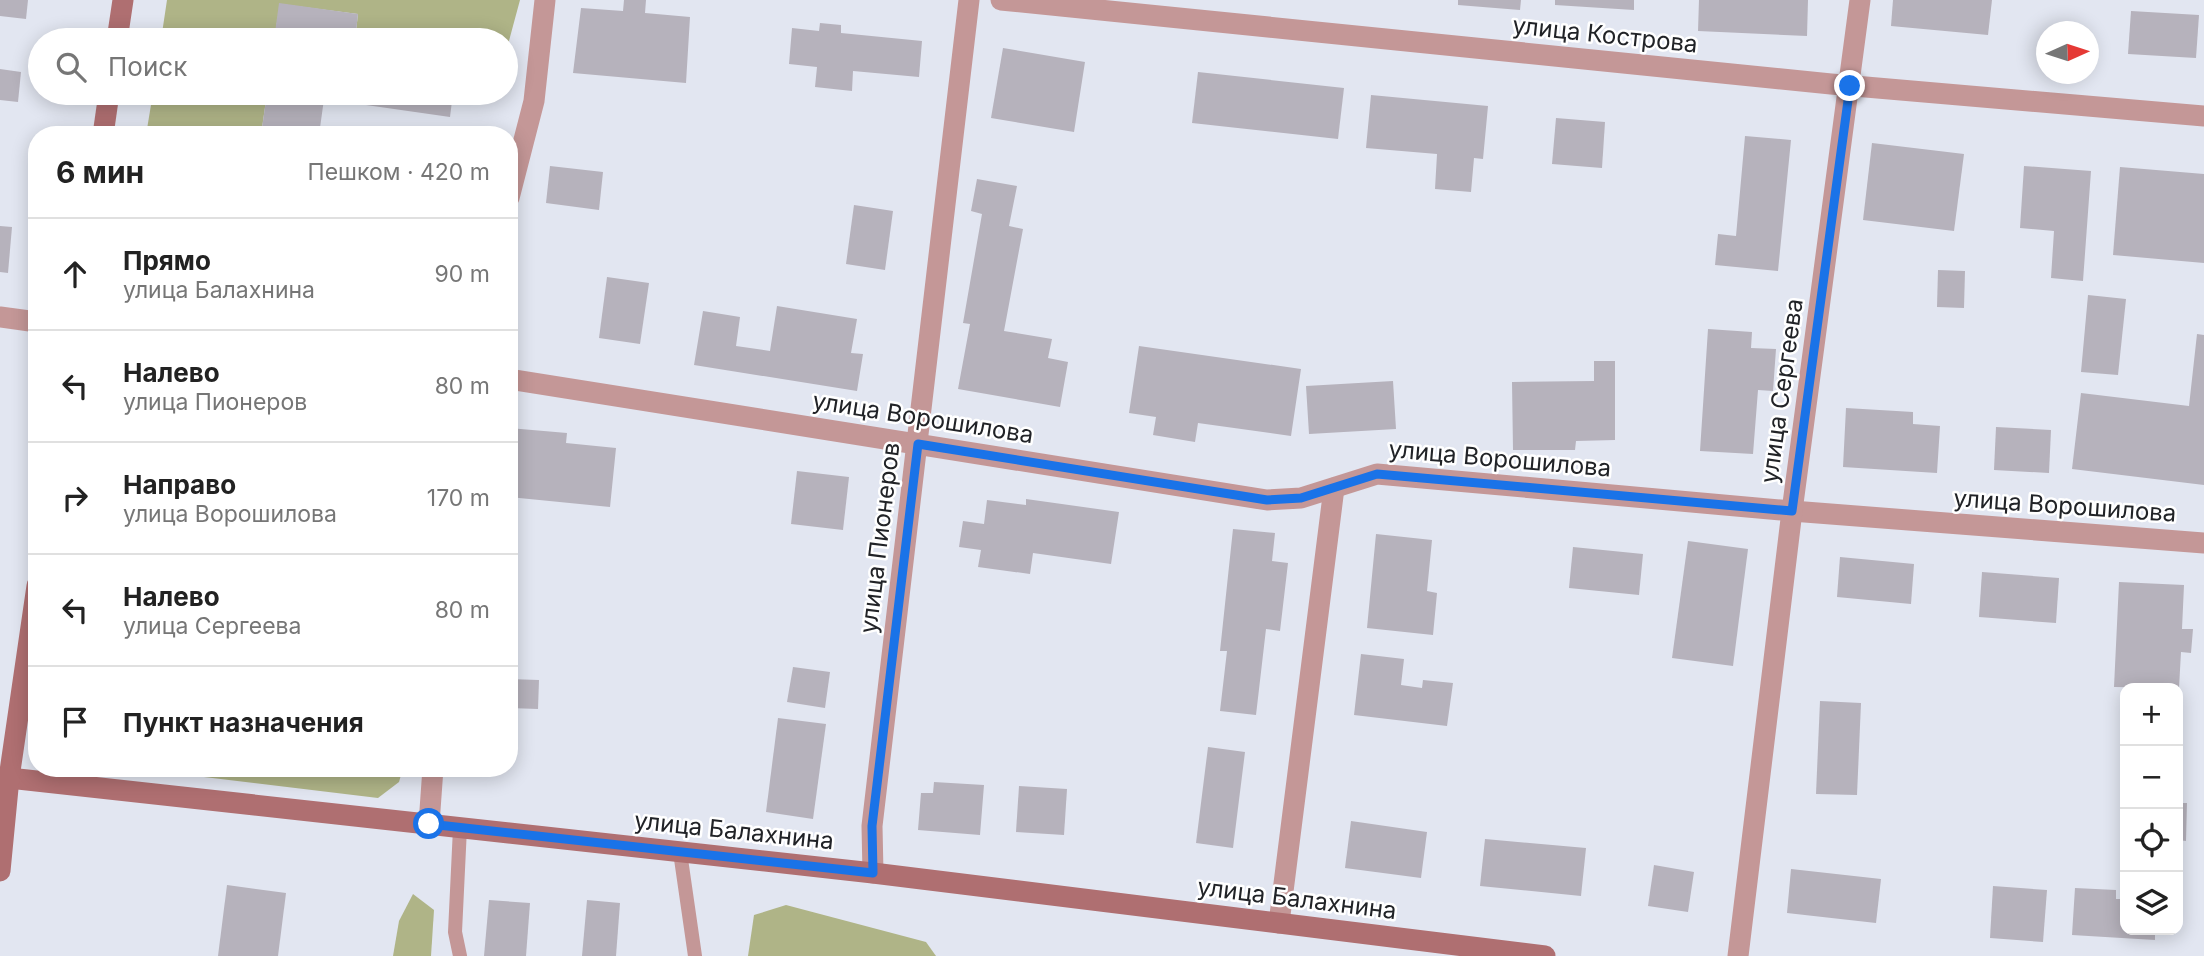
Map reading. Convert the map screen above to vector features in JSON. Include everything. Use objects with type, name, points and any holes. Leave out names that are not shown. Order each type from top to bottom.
[{"type":"street","points":[[119,28],[123,0]]},
{"type":"street","points":[[518,163],[534,101],[545,0]]},
{"type":"street","name":"улица Пионеров","points":[[873,873],[872,826],[969,0]]},
{"type":"street","name":"улица Кострова","points":[[1001,0],[1850,86],[2204,116]]},
{"type":"street","name":"улица Сергеева","points":[[1738,956],[1792,511],[1860,0]]},
{"type":"street","points":[[104,126],[107,105]]},
{"type":"street","points":[[0,317],[28,321]]},
{"type":"street","name":"улица Ворошилова","points":[[518,380],[1267,500],[1301,498],[1377,474],[1792,511],[2204,543]]},
{"type":"street","points":[[1279,923],[1334,488]]},
{"type":"street","points":[[0,872],[4,777],[28,638]]},
{"type":"street","name":"улица Балахнина","points":[[4,777],[873,873],[1545,956]]},
{"type":"street","points":[[429,824],[432,777]]},
{"type":"lane","points":[[460,828],[455,932],[460,956]]},
{"type":"lane","points":[[680,852],[695,956]]},
{"type":"green space","points":[[167,0],[520,0],[512,28],[356,28],[358,14],[280,4],[276,28],[163,28]]},
{"type":"green space","points":[[151,105],[265,105],[262,126],[148,126]]},
{"type":"green space","points":[[204,777],[400,777],[399,782],[378,798]]},
{"type":"green space","points":[[413,894],[434,910],[431,956],[393,956],[399,921]]},
{"type":"green space","points":[[786,905],[926,942],[936,956],[748,956],[754,915]]},
{"type":"building","points":[[0,0],[28,0],[26,19],[0,16]]},
{"type":"building","points":[[624,0],[646,0],[645,13],[690,17],[686,83],[573,73],[581,8],[623,11]]},
{"type":"building","points":[[1458,0],[1521,0],[1520,10],[1458,5]]},
{"type":"building","points":[[1555,0],[1634,0],[1634,10],[1555,5]]},
{"type":"building","points":[[1699,0],[1808,0],[1807,36],[1698,31]]},
{"type":"building","points":[[1893,0],[1992,0],[1988,35],[1891,26]]},
{"type":"building","points":[[279,3],[358,14],[356,28],[276,28]]},
{"type":"building","points":[[2131,11],[2199,15],[2196,58],[2128,54]]},
{"type":"building","points":[[820,23],[841,25],[841,33],[922,41],[919,77],[853,71],[852,91],[815,87],[817,67],[789,64],[792,28],[819,31]]},
{"type":"building","points":[[1003,48],[1085,62],[1074,132],[991,118]]},
{"type":"building","points":[[0,69],[21,72],[18,102],[0,100]]},
{"type":"building","points":[[1198,72],[1344,88],[1338,139],[1192,123]]},
{"type":"building","points":[[1371,95],[1488,106],[1483,159],[1474,158],[1471,192],[1435,189],[1437,154],[1366,148]]},
{"type":"building","points":[[265,105],[323,105],[320,126],[262,126]]},
{"type":"building","points":[[366,105],[452,105],[450,117]]},
{"type":"building","points":[[1556,118],[1605,122],[1602,168],[1552,164]]},
{"type":"building","points":[[1745,136],[1791,140],[1778,271],[1715,265],[1718,234],[1736,236]]},
{"type":"building","points":[[1872,143],[1964,154],[1954,231],[1863,220]]},
{"type":"building","points":[[550,166],[603,172],[599,210],[546,203]]},
{"type":"building","points":[[2024,166],[2091,171],[2083,281],[2051,278],[2054,231],[2020,228]]},
{"type":"building","points":[[2120,167],[2204,174],[2204,263],[2113,255]]},
{"type":"building","points":[[977,179],[1017,186],[1009,226],[1023,229],[1004,331],[1052,339],[1048,358],[1068,362],[1060,407],[958,389],[970,324],[963,323],[982,214],[971,211]]},
{"type":"building","points":[[854,205],[893,211],[885,270],[846,264]]},
{"type":"building","points":[[0,226],[12,227],[8,273],[0,272]]},
{"type":"building","points":[[1938,270],[1965,271],[1964,308],[1937,307]]},
{"type":"building","points":[[607,277],[649,283],[640,344],[599,338]]},
{"type":"building","points":[[2088,295],[2126,299],[2118,375],[2081,372]]},
{"type":"building","points":[[777,306],[857,319],[851,353],[863,354],[857,391],[694,365],[703,311],[740,317],[736,346],[770,351]]},
{"type":"building","points":[[1708,329],[1752,332],[1751,348],[1776,349],[1773,391],[1758,390],[1753,454],[1700,451]]},
{"type":"building","points":[[2197,334],[2204,335],[2204,485],[2072,469],[2081,393],[2189,406]]},
{"type":"building","points":[[1139,346],[1301,369],[1291,436],[1198,423],[1195,442],[1153,435],[1156,417],[1129,413]]},
{"type":"building","points":[[1594,361],[1615,361],[1615,440],[1576,441],[1575,450],[1513,450],[1512,382],[1594,381]]},
{"type":"building","points":[[1393,381],[1396,429],[1309,434],[1306,386]]},
{"type":"building","points":[[1846,408],[1913,412],[1913,424],[1940,426],[1937,473],[1843,467]]},
{"type":"building","points":[[1996,427],[2051,430],[2049,473],[1994,470]]},
{"type":"building","points":[[518,429],[567,433],[566,443],[616,448],[610,507],[518,498]]},
{"type":"building","points":[[797,471],[849,477],[843,530],[791,524]]},
{"type":"building","points":[[1026,499],[1119,512],[1111,564],[1033,553],[1030,574],[978,567],[981,550],[959,547],[963,521],[984,524],[987,500],[1026,505]]},
{"type":"building","points":[[1233,529],[1275,533],[1272,561],[1288,563],[1280,631],[1266,629],[1256,715],[1220,711],[1227,651],[1220,651]]},
{"type":"building","points":[[1376,534],[1432,540],[1427,591],[1437,593],[1433,635],[1367,628]]},
{"type":"building","points":[[1688,541],[1748,549],[1733,666],[1672,658]]},
{"type":"building","points":[[1573,547],[1643,554],[1639,595],[1569,588]]},
{"type":"building","points":[[1840,557],[1914,564],[1911,604],[1837,597]]},
{"type":"building","points":[[1982,572],[2059,578],[2056,623],[1979,617]]},
{"type":"building","points":[[2119,582],[2184,585],[2182,629],[2193,629],[2191,653],[2181,652],[2179,683],[2120,683],[2120,687],[2114,687]]},
{"type":"building","points":[[1361,654],[1404,659],[1401,685],[1422,688],[1423,680],[1453,683],[1447,726],[1354,715]]},
{"type":"building","points":[[793,667],[830,672],[825,708],[787,702]]},
{"type":"building","points":[[518,679],[539,680],[538,709],[518,708]]},
{"type":"building","points":[[1820,701],[1861,703],[1857,795],[1816,794]]},
{"type":"building","points":[[778,718],[826,724],[813,819],[766,812]]},
{"type":"building","points":[[1208,747],[1245,752],[1233,848],[1196,843]]},
{"type":"building","points":[[934,782],[984,785],[980,835],[918,830],[921,793],[933,793]]},
{"type":"building","points":[[1019,786],[1067,789],[1064,835],[1016,832]]},
{"type":"building","points":[[2183,803],[2187,803],[2186,841],[2183,841]]},
{"type":"building","points":[[1351,821],[1427,832],[1421,878],[1345,868]]},
{"type":"building","points":[[1485,839],[1586,848],[1581,896],[1480,886]]},
{"type":"building","points":[[1654,865],[1694,872],[1688,912],[1648,906]]},
{"type":"building","points":[[1791,869],[1881,879],[1876,923],[1787,913]]},
{"type":"building","points":[[227,885],[286,893],[278,956],[218,956]]},
{"type":"building","points":[[1993,886],[2047,890],[2043,942],[1990,938]]},
{"type":"building","points":[[2075,888],[2116,890],[2116,899],[2120,899],[2120,935],[2155,935],[2155,940],[2072,935]]},
{"type":"building","points":[[489,900],[530,903],[526,956],[484,956]]},
{"type":"building","points":[[587,900],[620,903],[616,956],[582,956]]},
{"type":"route","points":[[429,824],[873,873],[872,826],[918,444],[1267,500],[1301,498],[1377,474],[1792,511],[1850,86]]}]
